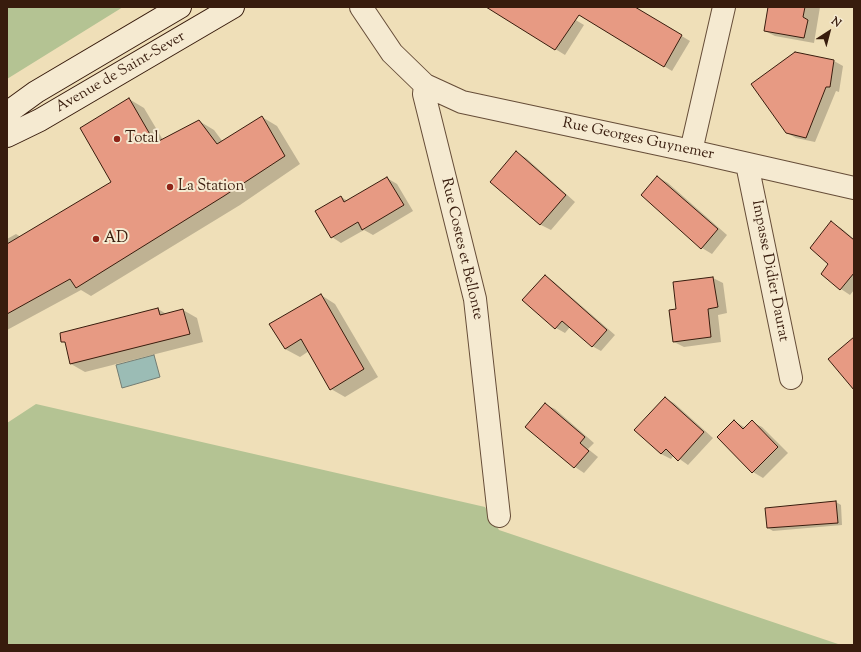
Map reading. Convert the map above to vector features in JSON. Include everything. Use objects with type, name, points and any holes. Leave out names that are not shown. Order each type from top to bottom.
[{"type":"street","name":"Avenue de Saint-Sever","points":[[7,113],[36,92],[180,7]]},
{"type":"street","name":"Avenue de Saint-Sever","points":[[7,136],[40,120],[234,7]]},
{"type":"street","points":[[361,7],[392,53],[425,85]]},
{"type":"street","points":[[691,151],[724,7]]},
{"type":"street","name":"Rue Georges Guynemer","points":[[425,85],[462,102],[691,151],[854,188]]},
{"type":"street","name":"Rue Costes et Bellonte","points":[[425,85],[424,94],[475,299],[499,516]]},
{"type":"street","name":"Impasse Didier Daurat","points":[[747,164],[790,378]]},
{"type":"green space","points":[[7,7],[123,7],[7,79]]},
{"type":"green space","points":[[36,404],[485,507],[499,530],[841,645],[7,645],[7,423]]},
{"type":"water","points":[[154,355],[160,377],[122,388],[116,365]]},
{"type":"building","points":[[486,7],[635,7],[682,35],[664,67],[579,15],[555,50]]},
{"type":"building","points":[[768,7],[805,7],[803,17],[808,20],[804,38],[764,31]]},
{"type":"building","points":[[795,52],[834,60],[830,87],[826,87],[806,138],[786,133],[751,84]]},
{"type":"building","points":[[129,98],[155,143],[199,120],[217,144],[262,116],[285,156],[224,196],[76,288],[70,279],[7,314],[7,244],[111,182],[80,128]]},
{"type":"building","points":[[516,151],[566,195],[540,225],[490,182]]},
{"type":"building","points":[[657,176],[718,229],[701,249],[641,195]]},
{"type":"building","points":[[387,177],[404,205],[362,230],[358,222],[331,238],[315,211],[341,196],[344,202]]},
{"type":"building","points":[[831,221],[854,240],[854,273],[840,290],[821,274],[828,264],[810,248]]},
{"type":"building","points":[[545,275],[607,330],[592,347],[562,321],[555,329],[522,300]]},
{"type":"building","points":[[713,277],[718,307],[708,309],[711,337],[673,342],[669,310],[676,309],[673,282]]},
{"type":"building","points":[[321,294],[364,369],[330,390],[301,339],[285,349],[269,324]]},
{"type":"building","points":[[158,308],[160,315],[183,309],[190,334],[70,364],[65,342],[61,342],[60,333]]},
{"type":"building","points":[[854,337],[854,390],[828,359]]},
{"type":"building","points":[[665,397],[704,432],[678,461],[666,449],[661,454],[634,430]]},
{"type":"building","points":[[545,403],[585,437],[580,443],[589,451],[574,468],[525,427]]},
{"type":"building","points":[[734,420],[743,429],[752,420],[778,447],[752,473],[717,437]]},
{"type":"building","points":[[836,501],[838,523],[767,528],[765,508]]},
{"type":"place","name":"Total","points":[[117,139]]},
{"type":"place","name":"La Station","points":[[170,187]]},
{"type":"place","name":"AD","points":[[96,239]]}]
